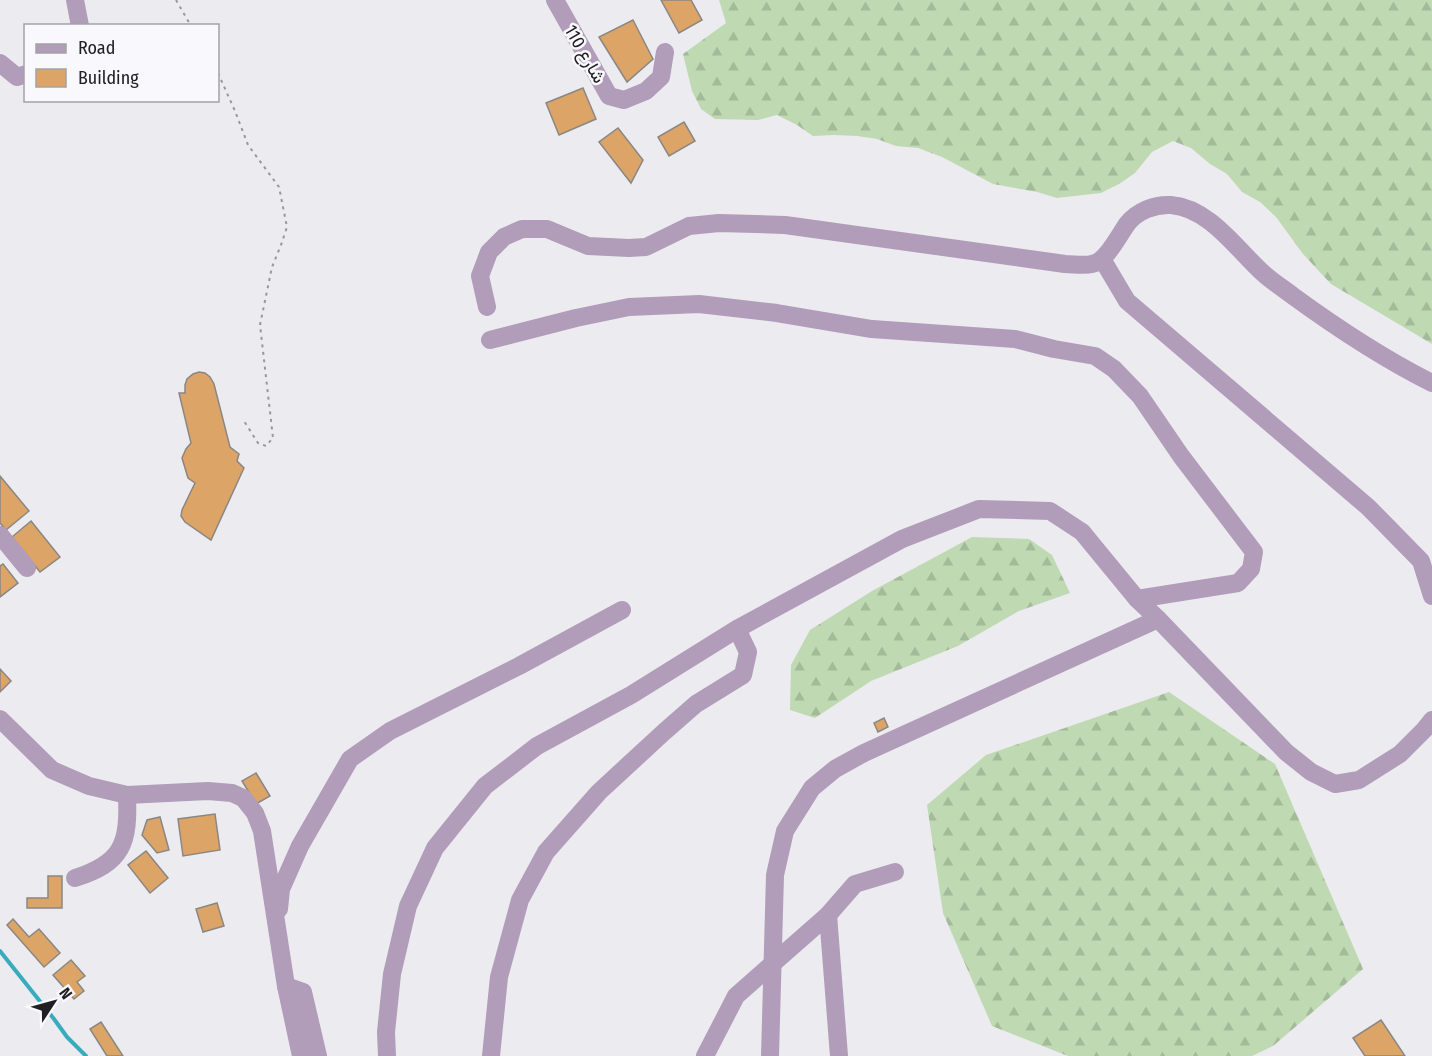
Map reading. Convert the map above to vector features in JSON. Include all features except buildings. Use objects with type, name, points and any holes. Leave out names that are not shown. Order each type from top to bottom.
[{"type":"street","points":[[75,0],[80,24]]},
{"type":"street","name":"شارع 110","points":[[555,0],[609,96],[624,100],[646,91],[661,76],[665,52]]},
{"type":"street","points":[[0,63],[16,77],[24,75]]},
{"type":"street","points":[[487,308],[480,276],[489,252],[504,237],[522,229],[547,229],[588,246],[629,248],[646,247],[689,226],[719,223],[785,225],[1065,264],[1093,264],[1102,259],[1128,223],[1141,212],[1171,205],[1189,208],[1213,224],[1264,274],[1293,296],[1349,334],[1432,383]]},
{"type":"street","points":[[1102,259],[1127,301],[1368,507],[1421,561],[1432,596]]},
{"type":"street","points":[[490,340],[629,307],[699,304],[777,313],[872,329],[1015,339],[1095,356],[1114,369],[1140,396],[1181,456],[1254,552],[1251,569],[1238,583],[1137,599]]},
{"type":"street","points":[[387,1056],[386,1032],[392,974],[408,906],[435,848],[485,786],[537,746],[632,695],[737,628],[902,539],[979,509],[1050,511],[1082,532],[1137,599],[1286,752],[1311,772],[1335,783],[1359,780],[1400,754],[1432,720]]},
{"type":"street","points":[[0,535],[27,568]]},
{"type":"street","points":[[277,926],[281,889],[300,846],[350,759],[390,731],[519,666],[622,610]]},
{"type":"street","points":[[770,1056],[775,875],[785,831],[812,788],[835,769],[864,753],[1158,619]]},
{"type":"street","points":[[491,1056],[499,977],[520,900],[546,852],[599,792],[664,732],[696,704],[743,675],[748,652],[737,628]]},
{"type":"street","points":[[0,719],[52,770],[89,786],[127,795],[208,791],[232,793],[243,798],[255,813],[262,831],[286,986],[302,1056]]},
{"type":"street","points":[[75,878],[111,861],[118,852],[124,842],[127,829],[127,795]]},
{"type":"street","points":[[705,1056],[736,996],[828,915],[855,884],[895,872]]},
{"type":"street","points":[[828,915],[839,1056]]},
{"type":"street","points":[[286,986],[303,992],[318,1056]]},
{"type":"path","points":[[176,0],[190,24]]},
{"type":"path","points":[[219,75],[248,145],[279,187],[287,226],[272,267],[260,325],[273,438],[266,446],[258,443],[244,421]]},
{"type":"green space","points":[[719,0],[1432,0],[1432,344],[1331,284],[1303,254],[1276,217],[1260,202],[1242,192],[1227,174],[1210,164],[1191,148],[1173,141],[1152,152],[1135,173],[1101,193],[1057,198],[993,184],[942,157],[918,148],[896,146],[877,139],[857,136],[813,136],[777,115],[758,120],[715,119],[701,109],[692,91],[683,54],[726,23]]},
{"type":"green space","points":[[972,537],[1029,539],[1052,555],[1070,593],[1019,611],[958,646],[871,681],[815,718],[790,710],[791,665],[810,630],[872,591]]},
{"type":"green space","points":[[1169,692],[1275,764],[1363,969],[1273,1046],[1252,1056],[1068,1056],[992,1026],[943,913],[927,805],[986,755]]},
{"type":"waterway","points":[[0,951],[67,1037],[86,1056]]}]
